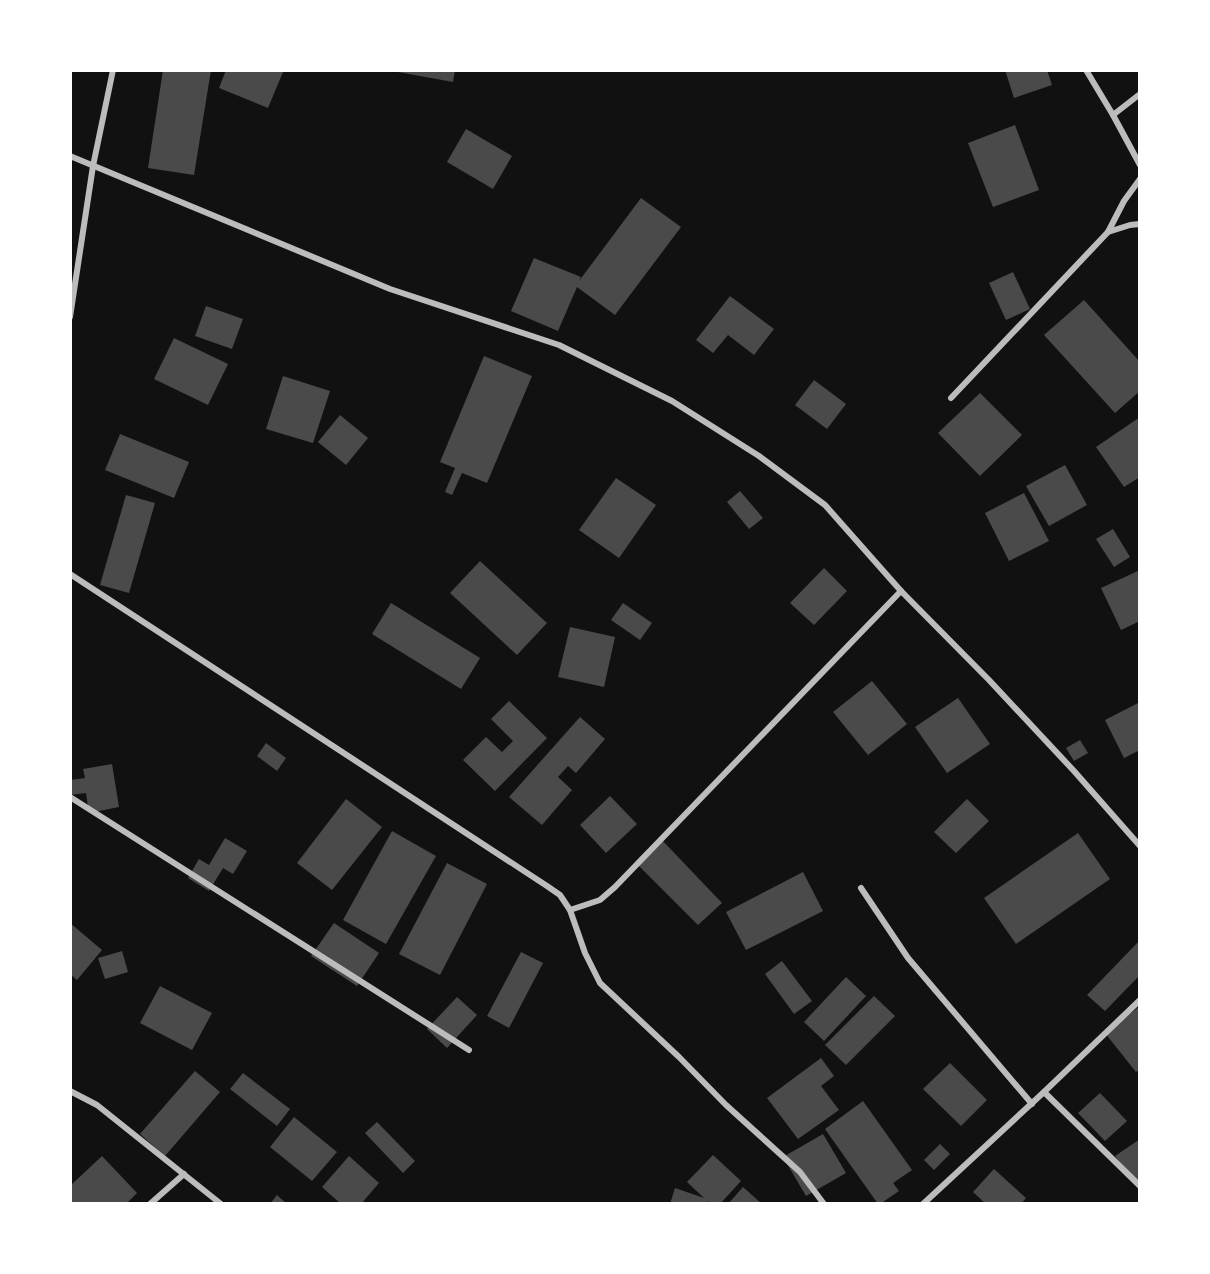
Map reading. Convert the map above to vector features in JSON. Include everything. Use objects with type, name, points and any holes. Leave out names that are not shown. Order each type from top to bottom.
[{"type":"street","points":[[70,317],[93,166],[112,70]]},
{"type":"street","points":[[1086,70],[1140,165]]},
{"type":"street","points":[[1113,115],[1140,94]]},
{"type":"street","points":[[70,156],[390,289],[559,345],[672,401],[759,456],[825,505],[901,591],[1074,771],[1140,846]]},
{"type":"street","points":[[951,398],[1108,232],[1124,201],[1140,179]]},
{"type":"street","points":[[1108,232],[1140,224]]},
{"type":"street","points":[[70,574],[560,895],[570,910],[585,952],[600,983],[726,1105],[800,1172],[824,1203]]},
{"type":"street","points":[[570,910],[600,900],[615,887],[901,591]]},
{"type":"street","points":[[70,797],[470,1050]]},
{"type":"street","points":[[861,888],[908,958],[1032,1104]]},
{"type":"street","points":[[923,1203],[1032,1104],[1140,1000]]},
{"type":"street","points":[[70,1091],[96,1105],[221,1203]]},
{"type":"street","points":[[1044,1092],[1140,1186]]},
{"type":"street","points":[[150,1203],[184,1174]]},
{"type":"building","points":[[163,70],[211,70],[194,175],[148,168]]},
{"type":"building","points":[[226,70],[279,70],[283,72],[268,108],[219,88]]},
{"type":"building","points":[[398,70],[455,70],[453,82],[398,72]]},
{"type":"building","points":[[1005,70],[1047,70],[1052,85],[1014,98]]},
{"type":"building","points":[[1015,125],[1039,190],[993,207],[968,143]]},
{"type":"building","points":[[466,129],[512,156],[493,189],[447,162]]},
{"type":"building","points":[[641,198],[681,227],[615,315],[577,287],[558,331],[511,311],[534,258],[581,277],[579,281]]},
{"type":"building","points":[[1013,272],[1030,309],[1006,320],[989,283]]},
{"type":"building","points":[[730,296],[774,329],[754,355],[728,335],[713,353],[696,340]]},
{"type":"building","points":[[1084,300],[1140,362],[1140,391],[1115,413],[1044,335]]},
{"type":"building","points":[[206,306],[243,319],[232,349],[195,336]]},
{"type":"building","points":[[174,338],[228,364],[208,405],[154,379]]},
{"type":"building","points":[[484,356],[532,376],[487,483],[462,473],[452,495],[445,492],[455,468],[440,462]]},
{"type":"building","points":[[283,376],[330,391],[313,443],[266,429]]},
{"type":"building","points":[[814,380],[846,404],[827,429],[795,405]]},
{"type":"building","points":[[980,393],[1022,435],[980,476],[938,433]]},
{"type":"building","points":[[340,415],[368,438],[346,465],[318,442]]},
{"type":"building","points":[[1140,417],[1140,477],[1124,487],[1096,447]]},
{"type":"building","points":[[120,434],[189,462],[174,498],[105,470]]},
{"type":"building","points":[[1065,465],[1087,505],[1049,526],[1026,486]]},
{"type":"building","points":[[616,478],[656,505],[619,558],[579,530]]},
{"type":"building","points":[[740,491],[763,518],[749,529],[727,502]]},
{"type":"building","points":[[1024,493],[1049,541],[1009,561],[985,513]]},
{"type":"building","points":[[126,495],[155,503],[129,593],[100,585]]},
{"type":"building","points":[[1113,529],[1130,557],[1114,567],[1096,539]]},
{"type":"building","points":[[480,561],[547,623],[517,655],[450,593]]},
{"type":"building","points":[[824,568],[847,591],[814,625],[790,603]]},
{"type":"building","points":[[1140,570],[1140,621],[1121,630],[1101,588]]},
{"type":"building","points":[[391,603],[480,658],[461,689],[372,634]]},
{"type":"building","points":[[623,603],[652,623],[640,640],[611,620]]},
{"type":"building","points":[[570,627],[615,637],[604,687],[558,677]]},
{"type":"building","points":[[872,681],[907,724],[868,755],[833,712]]},
{"type":"building","points":[[958,698],[990,744],[947,773],[915,727]]},
{"type":"building","points":[[509,701],[547,738],[495,791],[463,760],[486,737],[502,752],[513,741],[491,719]]},
{"type":"building","points":[[1140,702],[1140,750],[1124,758],[1105,720]]},
{"type":"building","points":[[580,717],[605,739],[576,773],[568,766],[558,777],[572,790],[542,825],[509,797]]},
{"type":"building","points":[[1080,740],[1088,753],[1074,761],[1066,748]]},
{"type":"building","points":[[266,743],[286,758],[277,771],[257,756]]},
{"type":"building","points":[[112,764],[119,807],[89,813],[86,793],[70,795],[70,780],[85,778],[83,769]]},
{"type":"building","points":[[610,796],[637,824],[606,853],[580,825]]},
{"type":"building","points":[[346,799],[382,827],[332,890],[297,863]]},
{"type":"building","points":[[967,799],[989,821],[956,853],[934,832]]},
{"type":"building","points":[[392,831],[436,856],[386,944],[343,920]]},
{"type":"building","points":[[1078,833],[1110,879],[1016,944],[984,898]]},
{"type":"building","points":[[225,838],[247,851],[233,874],[223,868],[209,891],[188,878],[199,859],[209,865]]},
{"type":"building","points":[[660,838],[722,903],[698,925],[635,862]]},
{"type":"building","points":[[447,863],[487,884],[440,975],[399,954]]},
{"type":"building","points":[[803,872],[823,911],[746,950],[726,912]]},
{"type":"building","points":[[70,923],[102,950],[77,980],[70,974]]},
{"type":"building","points":[[334,923],[379,953],[357,986],[311,956]]},
{"type":"building","points":[[1140,940],[1140,975],[1105,1011],[1087,995]]},
{"type":"building","points":[[122,951],[128,972],[105,979],[98,958]]},
{"type":"building","points":[[521,952],[543,963],[509,1028],[487,1016]]},
{"type":"building","points":[[782,961],[812,1001],[794,1014],[765,974]]},
{"type":"building","points":[[846,977],[866,996],[824,1041],[804,1022]]},
{"type":"building","points":[[160,986],[212,1013],[192,1050],[140,1023]]},
{"type":"building","points":[[874,996],[895,1016],[846,1065],[825,1045]]},
{"type":"building","points":[[457,997],[477,1015],[447,1048],[427,1029]]},
{"type":"building","points":[[1140,1006],[1140,1069],[1136,1072],[1105,1033]]},
{"type":"building","points":[[821,1058],[834,1076],[821,1086],[839,1110],[798,1139],[767,1098]]},
{"type":"building","points":[[950,1063],[987,1100],[961,1126],[923,1089]]},
{"type":"building","points":[[195,1071],[220,1092],[165,1156],[140,1134]]},
{"type":"building","points":[[243,1073],[290,1109],[277,1126],[230,1089]]},
{"type":"building","points":[[1100,1093],[1127,1121],[1105,1141],[1078,1113]]},
{"type":"building","points":[[863,1101],[912,1170],[893,1183],[899,1191],[880,1204],[825,1129]]},
{"type":"building","points":[[294,1117],[337,1152],[312,1181],[270,1147]]},
{"type":"building","points":[[377,1122],[415,1161],[403,1173],[365,1133]]},
{"type":"building","points":[[823,1134],[846,1173],[806,1196],[783,1157]]},
{"type":"building","points":[[1140,1139],[1140,1191],[1115,1156]]},
{"type":"building","points":[[940,1144],[950,1154],[934,1170],[924,1160]]},
{"type":"building","points":[[713,1155],[741,1181],[720,1204],[711,1204],[708,1201],[707,1204],[670,1204],[675,1188],[704,1198],[687,1182]]},
{"type":"building","points":[[102,1156],[137,1193],[126,1204],[70,1204],[70,1186]]},
{"type":"building","points":[[349,1156],[379,1183],[361,1204],[341,1204],[322,1187]]},
{"type":"building","points":[[994,1169],[1026,1198],[1021,1204],[986,1204],[973,1192]]},
{"type":"building","points":[[743,1187],[762,1204],[728,1204]]},
{"type":"building","points":[[277,1195],[287,1204],[270,1204]]}]
